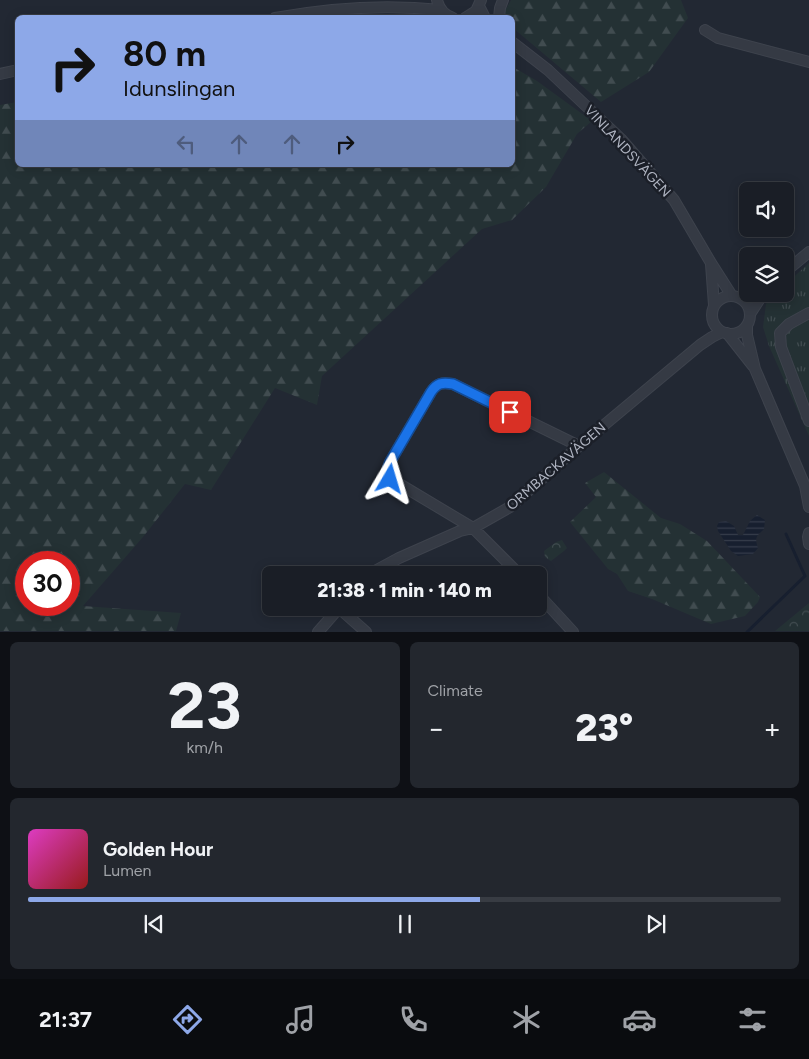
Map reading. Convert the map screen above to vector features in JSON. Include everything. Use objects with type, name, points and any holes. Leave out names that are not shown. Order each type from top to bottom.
[{"type":"street","points":[[372,7],[394,0]]},
{"type":"street","points":[[499,15],[503,0]]},
{"type":"street","points":[[471,15],[481,2]]},
{"type":"street","points":[[481,2],[484,15]]},
{"type":"street","points":[[288,15],[372,7],[439,5],[447,15]]},
{"type":"street","points":[[705,30],[718,38],[809,62]]},
{"type":"street","name":"VINLANDSVÄGEN","points":[[515,44],[548,70],[621,139],[674,200],[711,263],[737,298]]},
{"type":"street","name":"VINLANDSVÄGEN","points":[[515,48],[527,54]]},
{"type":"street","points":[[0,73],[15,70]]},
{"type":"street","points":[[794,264],[809,252]]},
{"type":"street","name":"VINLANDSVÄGEN","points":[[711,263],[714,305]]},
{"type":"street","points":[[750,314],[749,308],[737,298],[722,298],[714,305],[712,320],[714,325],[725,333],[755,368]]},
{"type":"street","points":[[758,302],[750,314],[747,325],[747,335],[755,368],[807,489],[809,507]]},
{"type":"street","points":[[809,314],[789,324],[780,333],[780,347],[809,421]]},
{"type":"street","name":"ORMBACKAVÄGEN","points":[[700,345],[712,320]]},
{"type":"street","points":[[725,333],[738,332],[747,325]]},
{"type":"street","name":"ORMBACKAVÄGEN","points":[[384,566],[460,531],[473,528],[510,507],[579,446],[700,345],[712,337],[725,333]]},
{"type":"street","points":[[511,566],[473,528],[390,479],[388,468],[390,462],[431,392],[438,384],[446,383],[453,384],[579,446]]},
{"type":"street","points":[[809,533],[809,544]]},
{"type":"street","points":[[547,604],[573,632]]},
{"type":"street","points":[[318,632],[332,616]]},
{"type":"street","points":[[348,616],[366,632]]},
{"type":"green space","points":[[511,0],[681,0],[688,18],[649,72],[601,102],[515,30],[515,15],[505,15]]},
{"type":"green space","points":[[515,68],[537,81],[592,121],[577,134],[546,187],[512,220],[482,229],[322,376],[317,405],[275,388],[211,490],[185,484],[143,537],[83,606],[181,613],[176,631],[0,631],[0,105],[15,102],[15,167],[515,167]]},
{"type":"green space","points":[[809,263],[809,436],[769,346],[763,327],[768,302],[794,302],[794,277]]},
{"type":"green space","points":[[604,472],[661,518],[680,524],[707,541],[760,597],[758,602],[745,616],[711,624],[628,591],[617,574],[608,569],[570,522],[596,497],[585,483]]},
{"type":"green space","points":[[562,540],[567,548],[564,551],[551,561],[545,557],[544,551]]},
{"type":"green space","points":[[809,603],[809,631],[775,631]]},
{"type":"water","points":[[757,515],[765,520],[764,529],[756,539],[758,548],[753,554],[738,556],[731,551],[718,531],[717,526],[719,522],[726,521],[734,526],[738,535],[743,535],[750,521]]},
{"type":"waterway","points":[[747,632],[805,576],[786,534]]},
{"type":"route","points":[[390,479],[388,473],[390,462],[434,387],[438,384],[453,384],[510,412]]}]
